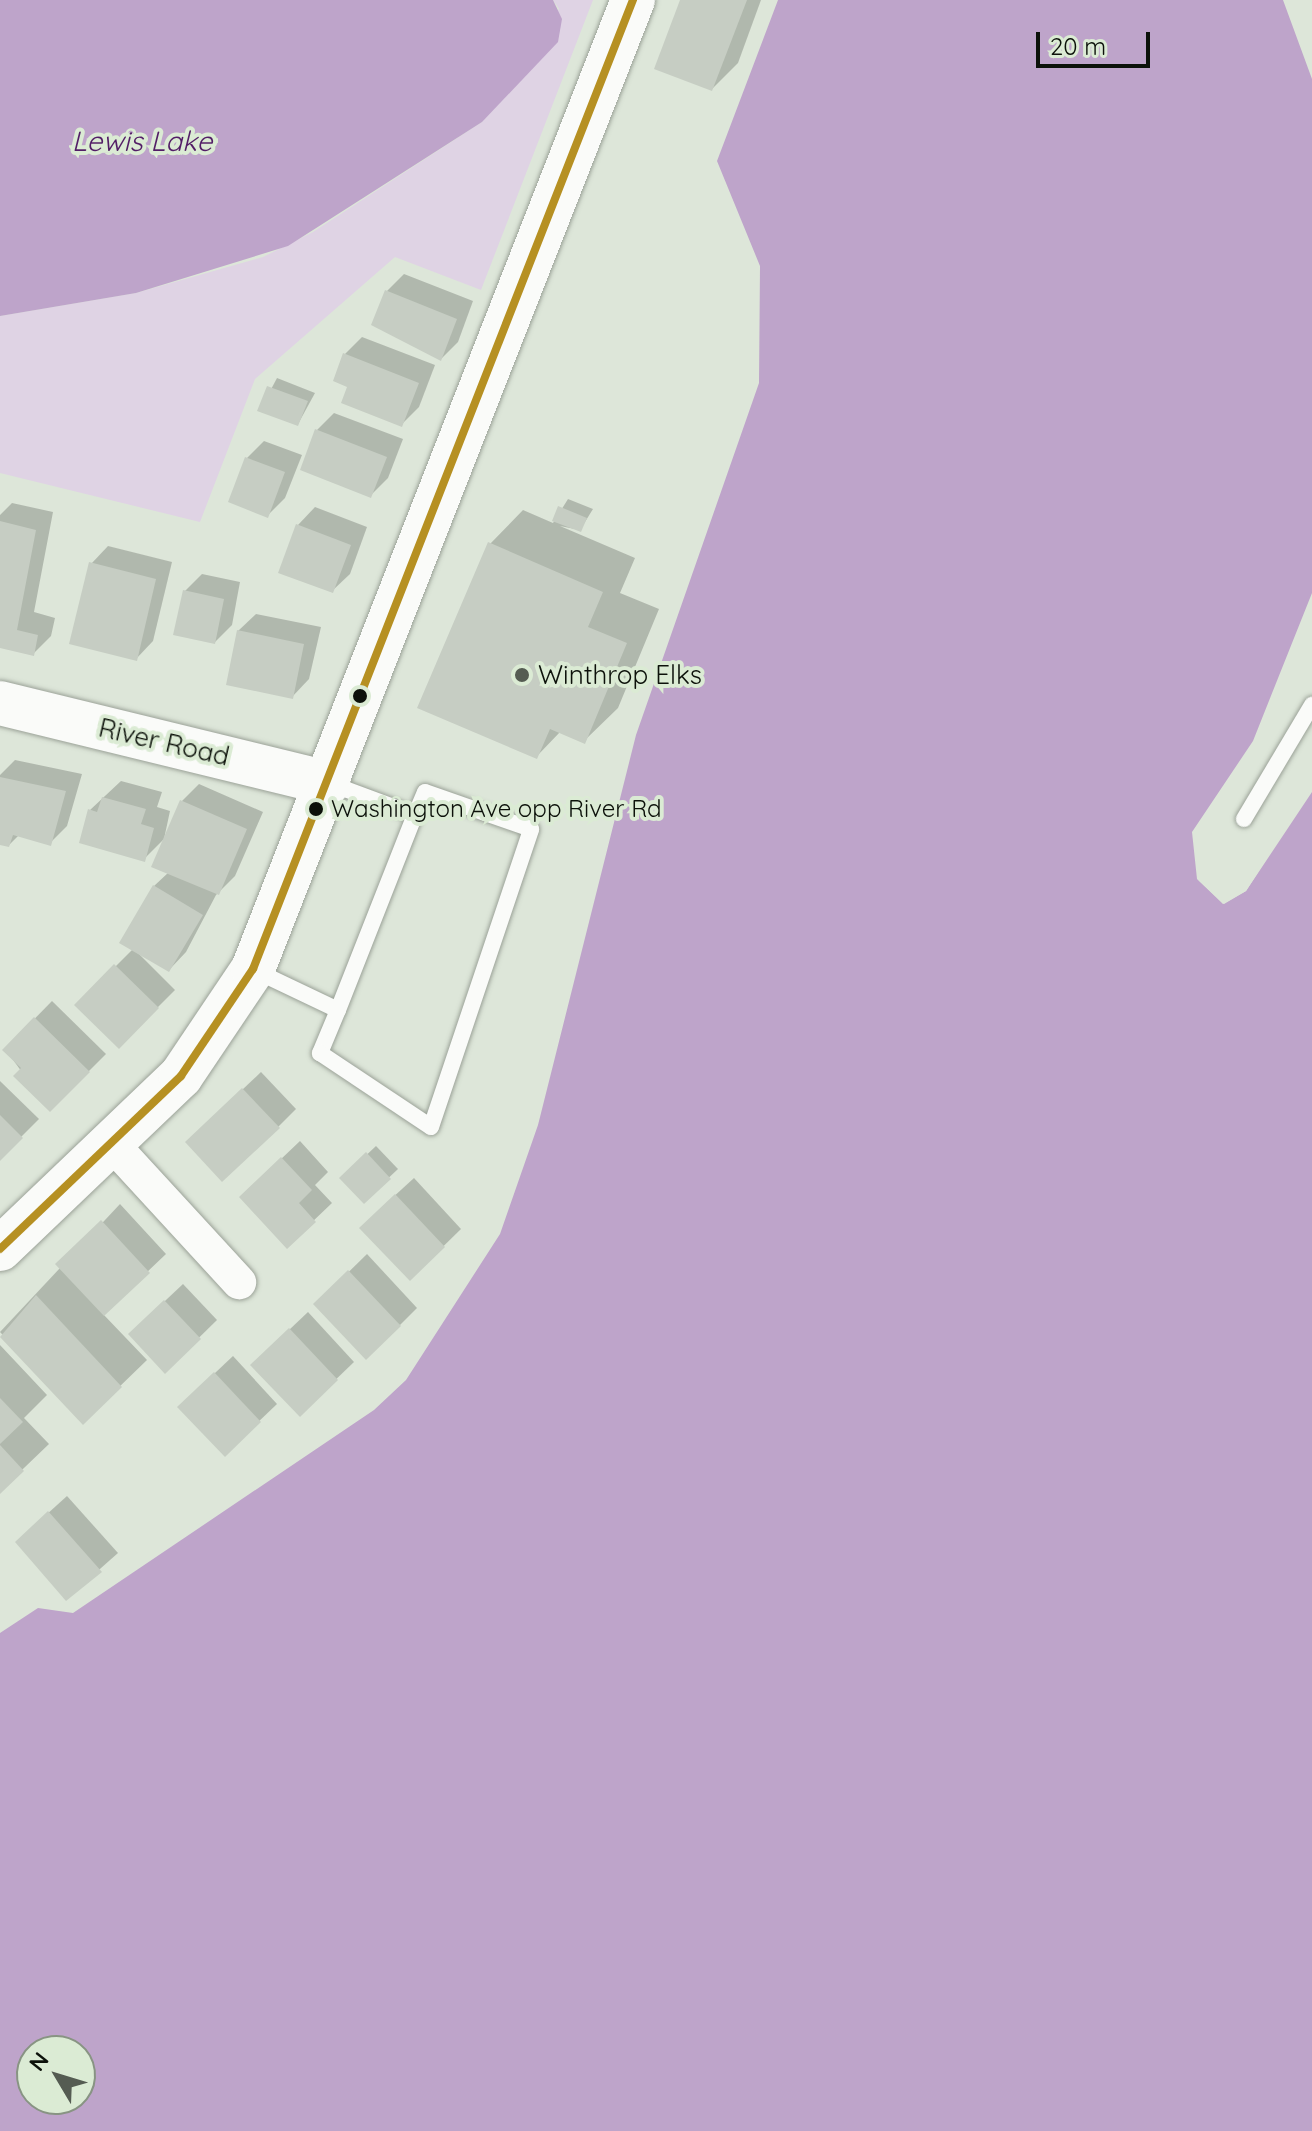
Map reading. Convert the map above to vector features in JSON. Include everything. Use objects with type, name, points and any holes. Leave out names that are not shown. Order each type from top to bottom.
[{"type":"main road","points":[[0,1249],[190,1066],[253,969],[633,0]]},
{"type":"main road","name":"River Road","points":[[0,703],[328,783]]},
{"type":"street","points":[[112,1144],[239,1282]]},
{"type":"lane","points":[[1244,819],[1312,705]]},
{"type":"lane","points":[[328,783],[415,815]]},
{"type":"lane","points":[[425,792],[531,829],[431,1127],[320,1053],[338,1010],[425,792]]},
{"type":"lane","points":[[253,969],[338,1010]]},
{"type":"shaded area","points":[[553,0],[593,0],[481,290],[395,257],[255,379],[200,522],[0,473],[0,316],[136,293],[263,257],[313,232],[482,122],[559,9]]},
{"type":"water","name":"Lewis Lake","points":[[0,0],[553,0],[562,19],[558,42],[482,122],[288,246],[136,293],[0,316]]},
{"type":"water","points":[[778,0],[1283,0],[1312,79],[1312,593],[1253,741],[1192,832],[1197,879],[1224,904],[1246,891],[1312,792],[1312,2131],[0,2131],[0,1633],[38,1608],[73,1613],[374,1410],[406,1380],[500,1234],[538,1125],[636,735],[759,383],[760,266],[717,161]]},
{"type":"pier","points":[[1312,788],[1246,891],[1223,904],[1197,879],[1224,899],[1243,888]]},
{"type":"building","points":[[680,0],[747,0],[712,91],[654,69]]},
{"type":"building","points":[[385,290],[457,319],[441,361],[371,325]]},
{"type":"building","points":[[343,353],[419,383],[402,427],[341,403],[347,387],[333,381]]},
{"type":"building","points":[[267,386],[308,401],[298,426],[257,411]]},
{"type":"building","points":[[315,429],[387,457],[371,498],[300,470]]},
{"type":"building","points":[[245,457],[285,472],[268,518],[228,502]]},
{"type":"building","points":[[558,506],[587,518],[581,532],[552,521]]},
{"type":"building","points":[[0,521],[36,530],[17,630],[38,635],[34,656],[0,648]]},
{"type":"building","points":[[296,524],[351,545],[333,593],[278,573]]},
{"type":"building","name":"Winthrop Elks","points":[[488,542],[603,592],[588,627],[627,643],[585,744],[550,729],[537,759],[417,708]]},
{"type":"building","points":[[89,562],[156,579],[137,661],[69,644]]},
{"type":"building","points":[[183,590],[224,599],[215,644],[173,635]]},
{"type":"building","points":[[237,630],[304,644],[293,699],[226,685]]},
{"type":"building","points":[[0,777],[66,791],[51,846],[13,835],[9,847],[0,845]]},
{"type":"building","points":[[102,797],[146,809],[141,824],[154,828],[145,862],[79,843],[88,809],[97,812]]},
{"type":"building","points":[[180,800],[247,829],[219,895],[151,867]]},
{"type":"building","points":[[153,885],[203,915],[169,972],[119,943]]},
{"type":"building","points":[[114,964],[159,1008],[119,1049],[74,1005]]},
{"type":"building","points":[[34,1017],[90,1072],[50,1112],[13,1076],[21,1068],[2,1050]]},
{"type":"building","points":[[242,1088],[280,1128],[222,1182],[185,1142]]},
{"type":"building","points":[[0,1115],[23,1138],[0,1161]]},
{"type":"building","points":[[366,1152],[391,1179],[364,1204],[339,1178]]},
{"type":"building","points":[[281,1157],[312,1190],[299,1203],[316,1222],[287,1249],[239,1197]]},
{"type":"building","points":[[395,1194],[445,1247],[410,1281],[359,1228]]},
{"type":"building","points":[[101,1220],[150,1273],[104,1316],[55,1264]]},
{"type":"building","points":[[348,1270],[401,1326],[366,1360],[313,1304]]},
{"type":"building","points":[[36,1295],[122,1387],[83,1425],[0,1337]]},
{"type":"building","points":[[164,1300],[201,1339],[165,1374],[128,1334]]},
{"type":"building","points":[[289,1328],[338,1380],[300,1417],[250,1365]]},
{"type":"building","points":[[214,1372],[261,1422],[225,1457],[177,1407]]},
{"type":"building","points":[[0,1398],[23,1422],[0,1444]]},
{"type":"building","points":[[0,1445],[24,1471],[0,1494]]},
{"type":"building","points":[[48,1511],[102,1572],[66,1601],[15,1542]]},
{"type":"transit line","points":[[0,1249],[181,1076],[253,969],[633,0]]},
{"type":"place","name":"Winthrop Elks","points":[[522,675]]},
{"type":"place","name":"Washington Ave opp River Rd","points":[[316,809]]}]
